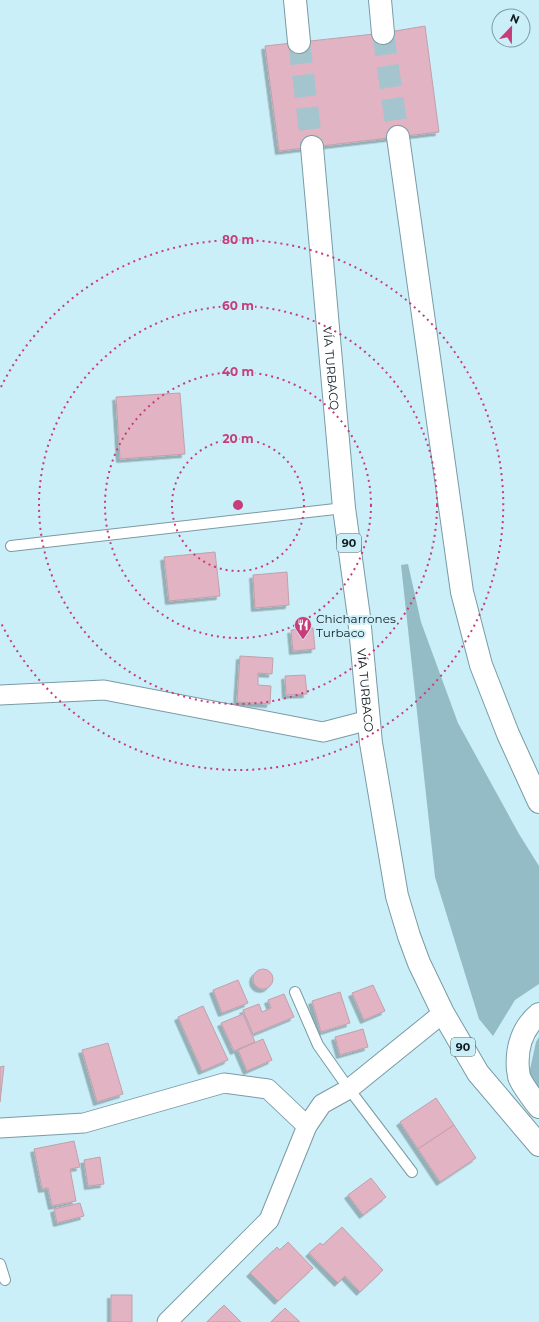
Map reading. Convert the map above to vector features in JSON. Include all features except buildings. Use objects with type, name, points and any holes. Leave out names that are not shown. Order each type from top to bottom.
[{"type":"highway","points":[[295,0],[299,42]]},
{"type":"highway","points":[[380,0],[383,33]]},
{"type":"highway","points":[[398,137],[462,592],[481,665],[508,734],[539,802]]},
{"type":"highway","name":"VÍA TURBACO","points":[[312,147],[344,508],[359,617],[372,743],[397,896],[418,963],[443,1013],[478,1073],[539,1145]]},
{"type":"highway","points":[[539,1014],[525,1030],[518,1048],[517,1059],[519,1078],[539,1107]]},
{"type":"street","points":[[0,695],[104,690],[324,732],[369,720]]},
{"type":"street","points":[[167,1322],[269,1220],[307,1126],[322,1104],[349,1089],[443,1013]]},
{"type":"street","points":[[0,1128],[84,1122],[224,1083],[268,1090],[307,1126]]},
{"type":"lane","points":[[11,546],[344,508]]},
{"type":"lane","points":[[295,992],[318,1045],[349,1089],[412,1172]]},
{"type":"lane","points":[[0,1264],[5,1280]]},
{"type":"shaded area","points":[[408,564],[421,622],[458,723],[519,834],[539,866],[539,984],[515,1000],[493,1036],[479,1019],[435,877],[401,565]]},
{"type":"shaded area","points":[[539,1037],[539,1094],[529,1074],[536,1042]]},
{"type":"tunnel","points":[[383,33],[398,137]]},
{"type":"tunnel","points":[[299,42],[312,147]]},
{"type":"place","name":"Chicharrones Turbaco","points":[[303,640]]}]
